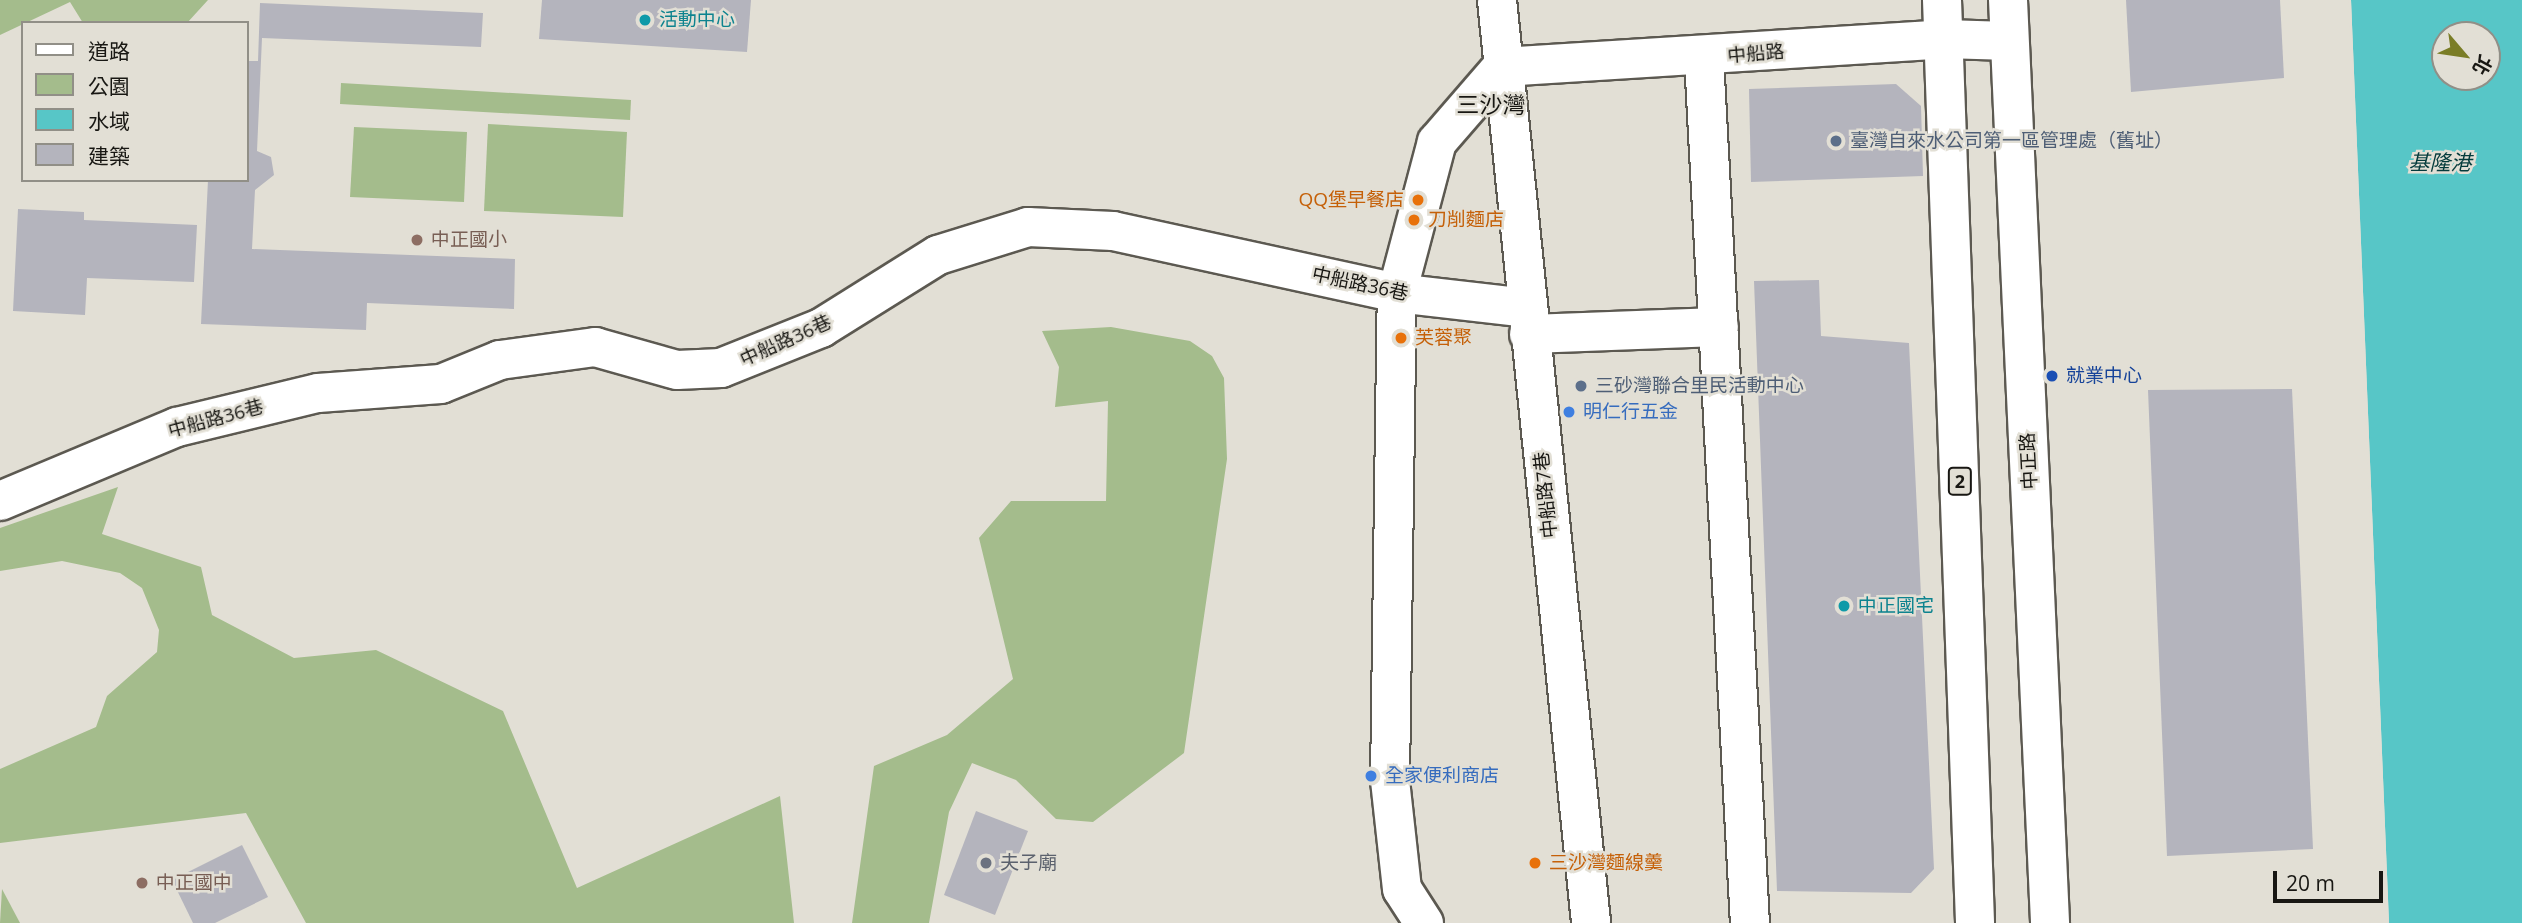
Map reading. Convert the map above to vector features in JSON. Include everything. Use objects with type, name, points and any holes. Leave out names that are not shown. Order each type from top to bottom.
[{"type":"street","name":"中船路7巷","points":[[1497,0],[1591,923]]},
{"type":"street","name":"2","points":[[1942,0],[1975,923]]},
{"type":"street","name":"中正路","points":[[2008,0],[2050,923]]},
{"type":"street","name":"中船路","points":[[1502,67],[1704,58],[1944,38],[2010,41]]},
{"type":"street","points":[[1704,58],[1750,923]]},
{"type":"street","points":[[1424,923],[1402,888],[1390,780],[1397,293],[1437,142],[1502,67]]},
{"type":"street","name":"中船路36巷","points":[[0,501],[177,427],[318,393],[441,384],[499,360],[595,347],[677,370],[721,368],[821,328],[938,255],[1028,227],[1113,230],[1528,321],[1719,327]]},
{"type":"green space","points":[[0,0],[208,0],[189,21],[82,21],[70,2],[30,21],[21,21],[21,25],[0,35]]},
{"type":"green space","points":[[341,83],[631,100],[630,120],[340,104]]},
{"type":"green space","points":[[488,124],[627,132],[623,217],[484,211]]},
{"type":"green space","points":[[354,127],[467,132],[464,202],[350,197]]},
{"type":"green space","points":[[1111,327],[1190,341],[1212,356],[1224,378],[1227,459],[1184,753],[1093,822],[1056,819],[1016,780],[972,763],[949,812],[929,923],[852,923],[874,766],[947,735],[1013,679],[979,538],[1011,501],[1106,501],[1108,401],[1055,407],[1059,367],[1042,331]]},
{"type":"green space","points":[[118,487],[102,534],[201,567],[212,615],[294,658],[376,650],[503,711],[577,888],[780,796],[794,923],[306,923],[246,813],[0,843],[0,769],[96,727],[107,696],[157,652],[159,630],[142,588],[120,573],[62,561],[0,571],[0,528]]},
{"type":"green space","points":[[2,889],[20,923],[0,923]]},
{"type":"water","name":"基隆港","points":[[2351,0],[2522,0],[2522,923],[2389,923]]},
{"type":"pier","points":[[2348,0],[2351,0],[2389,923],[2386,923]]},
{"type":"building","name":"活動中心","points":[[542,0],[751,0],[747,52],[539,39]]},
{"type":"building","points":[[2126,0],[2280,0],[2284,78],[2131,92]]},
{"type":"building","points":[[260,3],[483,13],[481,47],[262,38],[257,151],[271,157],[274,175],[255,190],[252,249],[515,259],[514,309],[367,303],[366,330],[201,324],[208,182],[248,182],[248,61],[258,61]]},
{"type":"building","name":"臺灣自來水公司第一區管理處（舊址）","points":[[1896,84],[1921,106],[1923,176],[1751,182],[1749,89]]},
{"type":"building","points":[[18,209],[84,212],[84,220],[197,225],[194,282],[87,278],[85,315],[13,311]]},
{"type":"building","name":"中正國宅","points":[[1819,280],[1821,336],[1909,343],[1934,869],[1911,893],[1777,891],[1754,281]]},
{"type":"building","points":[[2292,389],[2313,849],[2167,856],[2148,390]]},
{"type":"building","name":"夫子廟","points":[[976,811],[1028,831],[995,915],[944,895]]},
{"type":"building","points":[[242,845],[268,897],[215,923],[193,923],[172,880]]},
{"type":"place","name":"活動中心","points":[[645,20]]},
{"type":"place","name":"臺灣自來水公司第一區管理處（舊址）","points":[[1836,141]]},
{"type":"place","name":"QQ堡早餐店","points":[[1418,200]]},
{"type":"place","name":"刀削麵店","points":[[1414,220]]},
{"type":"place","name":"中正國小","points":[[417,240]]},
{"type":"place","name":"芙蓉聚","points":[[1401,338]]},
{"type":"place","name":"就業中心","points":[[2052,376]]},
{"type":"place","name":"三砂灣聯合里民活動中心","points":[[1581,386]]},
{"type":"place","name":"明仁行五金","points":[[1569,412]]},
{"type":"place","name":"中正國宅","points":[[1844,606]]},
{"type":"place","name":"全家便利商店","points":[[1371,776]]},
{"type":"place","name":"夫子廟","points":[[986,863]]},
{"type":"place","name":"三沙灣麵線羹","points":[[1535,863]]},
{"type":"place","name":"中正國中","points":[[142,883]]},
{"type":"district","name":"三沙灣","points":[[1491,104]]}]
